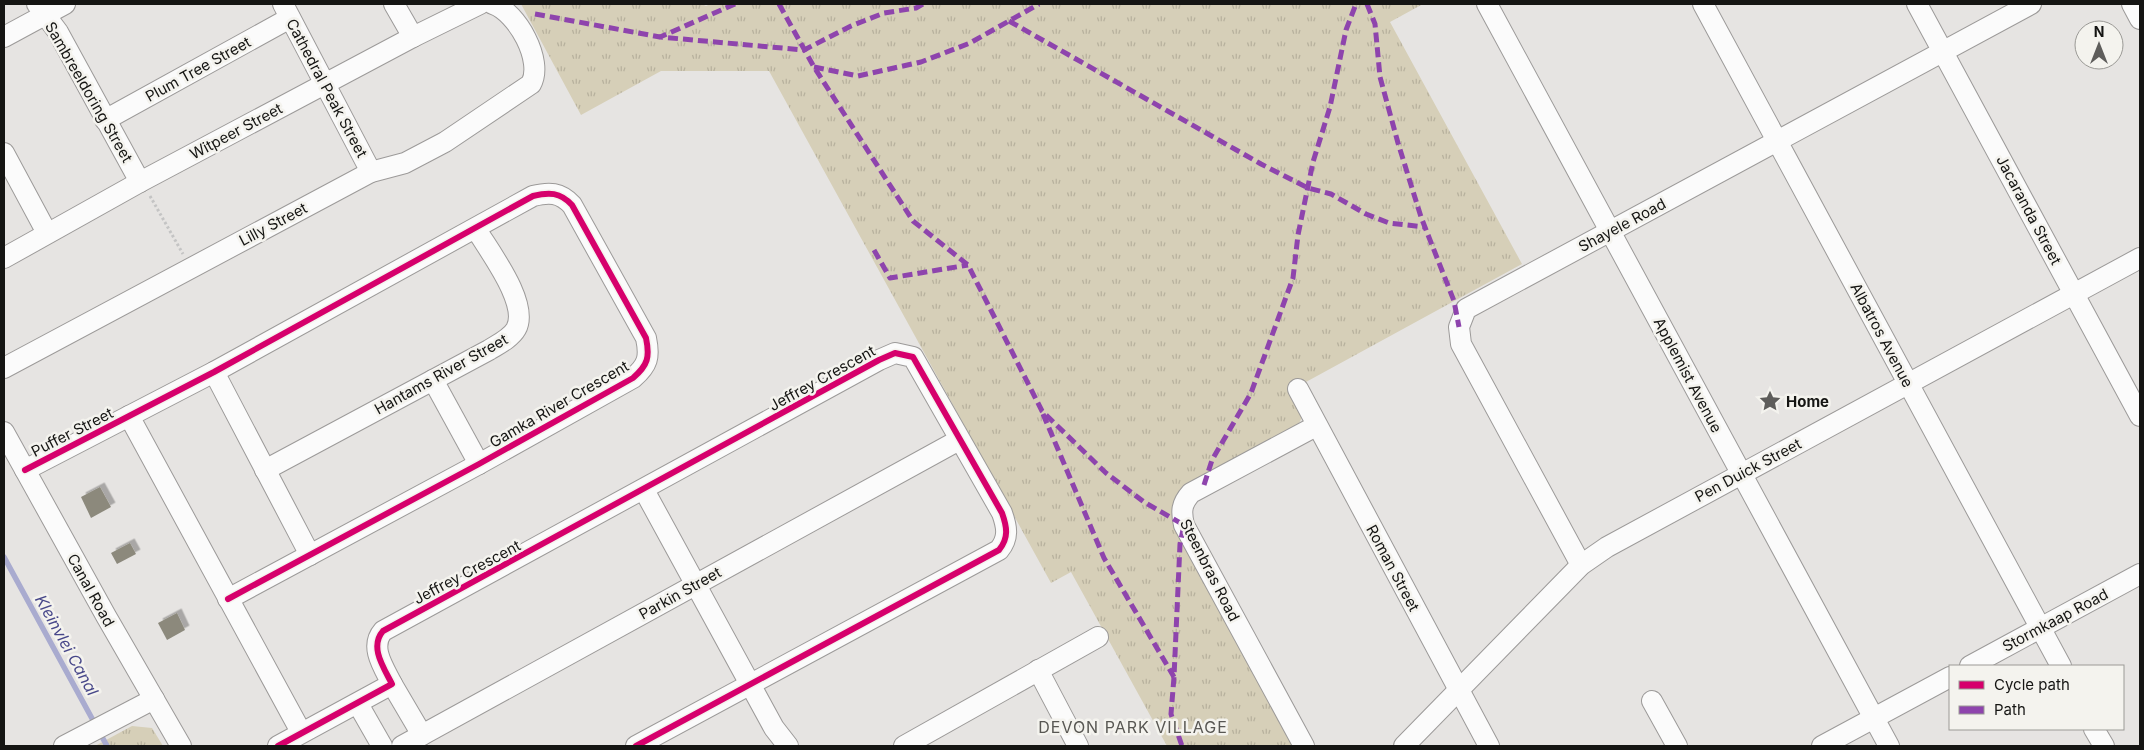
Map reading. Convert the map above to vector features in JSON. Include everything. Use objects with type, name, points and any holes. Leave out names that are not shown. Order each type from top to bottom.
[{"type":"street","points":[[4,37],[41,9],[65,4]]},
{"type":"street","points":[[394,4],[412,37]]},
{"type":"street","name":"Lilly Street","points":[[4,368],[371,172],[405,163],[445,142],[531,84],[535,74],[532,52],[521,30],[507,12],[493,4]]},
{"type":"street","name":"Applemist Avenue","points":[[1487,4],[1890,746]]},
{"type":"street","name":"Albatros Avenue","points":[[1702,4],[2060,665]]},
{"type":"street","name":"Jacaranda Street","points":[[1917,4],[2140,416]]},
{"type":"street","name":"Shayele Road","points":[[1581,565],[1461,344],[1459,327],[1466,310],[2031,4]]},
{"type":"street","points":[[2132,4],[2140,19]]},
{"type":"street","name":"Witpeer Street","points":[[4,258],[140,182],[412,37],[475,6]]},
{"type":"street","name":"Sambreeldoring Street","points":[[41,9],[58,32],[140,182]]},
{"type":"street","name":"Plum Tree Street","points":[[105,120],[287,11]]},
{"type":"street","name":"Cathedral Peak Street","points":[[287,11],[371,172]]},
{"type":"street","points":[[4,153],[47,233]]},
{"type":"street","name":"Gamka River Crescent","points":[[129,416],[214,372],[533,196],[546,193],[564,197],[572,205],[646,338],[649,358],[645,368],[634,378],[228,599]]},
{"type":"street","name":"Hantams River Street","points":[[265,470],[433,380],[504,340],[516,330],[520,316],[518,301],[476,229]]},
{"type":"street","name":"Pen Duick Street","points":[[1404,746],[1581,565],[1606,547],[2140,258]]},
{"type":"street","name":"Jeffrey Crescent","points":[[422,735],[392,684],[379,657],[376,646],[378,637],[383,631],[894,353],[907,354],[916,360],[1004,518],[1006,538],[1000,550],[636,746]]},
{"type":"street","points":[[214,372],[310,555]]},
{"type":"street","points":[[433,380],[479,464]]},
{"type":"street","name":"Roman Street","points":[[1298,389],[1488,746]]},
{"type":"street","name":"Puffer Street","points":[[25,470],[129,416],[302,732]]},
{"type":"street","name":"Steenbras Road","points":[[1304,746],[1184,526],[1181,512],[1182,505],[1191,493],[1316,426]]},
{"type":"street","name":"Canal Road","points":[[4,432],[106,616],[148,701],[181,746]]},
{"type":"street","name":"Parkin Street","points":[[402,746],[959,440]]},
{"type":"street","points":[[644,490],[774,728],[788,746]]},
{"type":"street","name":"Stormkaap Road","points":[[1972,665],[2140,574]]},
{"type":"street","points":[[904,746],[1098,637]]},
{"type":"street","points":[[1038,670],[1078,746]]},
{"type":"street","points":[[1822,746],[1949,678]]},
{"type":"street","points":[[278,746],[392,684]]},
{"type":"street","points":[[64,746],[148,701]]},
{"type":"street","points":[[1652,701],[1677,746]]},
{"type":"street","points":[[358,704],[382,746]]},
{"type":"street","points":[[2095,730],[2104,746]]},
{"type":"path","points":[[140,182],[146,188],[190,268]]},
{"type":"green space","points":[[521,4],[702,4],[706,6],[710,4],[1423,4],[1390,22],[1522,264],[1295,388],[1302,417],[1297,428],[1180,497],[1296,746],[1167,746],[1071,572],[1051,583],[769,71],[661,71],[581,115]]},
{"type":"green space","points":[[132,726],[152,728],[163,746],[95,746]]},
{"type":"building","points":[[100,487],[111,507],[91,518],[81,497]]},
{"type":"building","points":[[130,543],[136,554],[117,564],[111,553]]},
{"type":"building","points":[[177,613],[185,630],[167,640],[158,623]]},
{"type":"waterway","name":"Kleinvlei Canal","points":[[4,557],[107,746]]},
{"type":"marked path","points":[[735,4],[660,37],[804,50],[851,26],[884,13],[916,8],[923,4]]},
{"type":"marked path","points":[[779,4],[814,67],[913,221],[968,265],[1042,411],[1106,473],[1144,502],[1184,525],[1180,544],[1171,714],[1182,746]]},
{"type":"marked path","points":[[814,67],[858,76],[921,62],[970,43],[1039,4]]},
{"type":"marked path","points":[[1204,485],[1212,460],[1251,393],[1293,278],[1298,235],[1313,162],[1330,107],[1346,30],[1356,4]]},
{"type":"marked path","points":[[1367,4],[1375,24],[1380,77],[1398,143],[1421,217],[1454,301],[1459,327]]},
{"type":"marked path","points":[[535,14],[660,37]]},
{"type":"marked path","points":[[1009,21],[1261,164],[1308,188],[1331,194],[1366,214],[1389,223],[1425,227]]},
{"type":"marked path","points":[[874,250],[890,278],[968,265]]},
{"type":"marked path","points":[[1043,414],[1104,558],[1174,677]]},
{"type":"cycle path","points":[[25,470],[214,372],[533,196],[554,194],[568,201],[646,338],[648,356],[642,369],[633,378],[479,464],[228,599]]},
{"type":"cycle path","points":[[278,746],[392,684],[379,658],[377,644],[383,631],[879,360],[895,353],[913,357],[1002,513],[1006,532],[1002,546],[999,550],[636,746]]},
{"type":"place","name":"Home","points":[[1770,401]]},
{"type":"district","name":"DEVON PARK VILLAGE","points":[[1133,727]]}]
